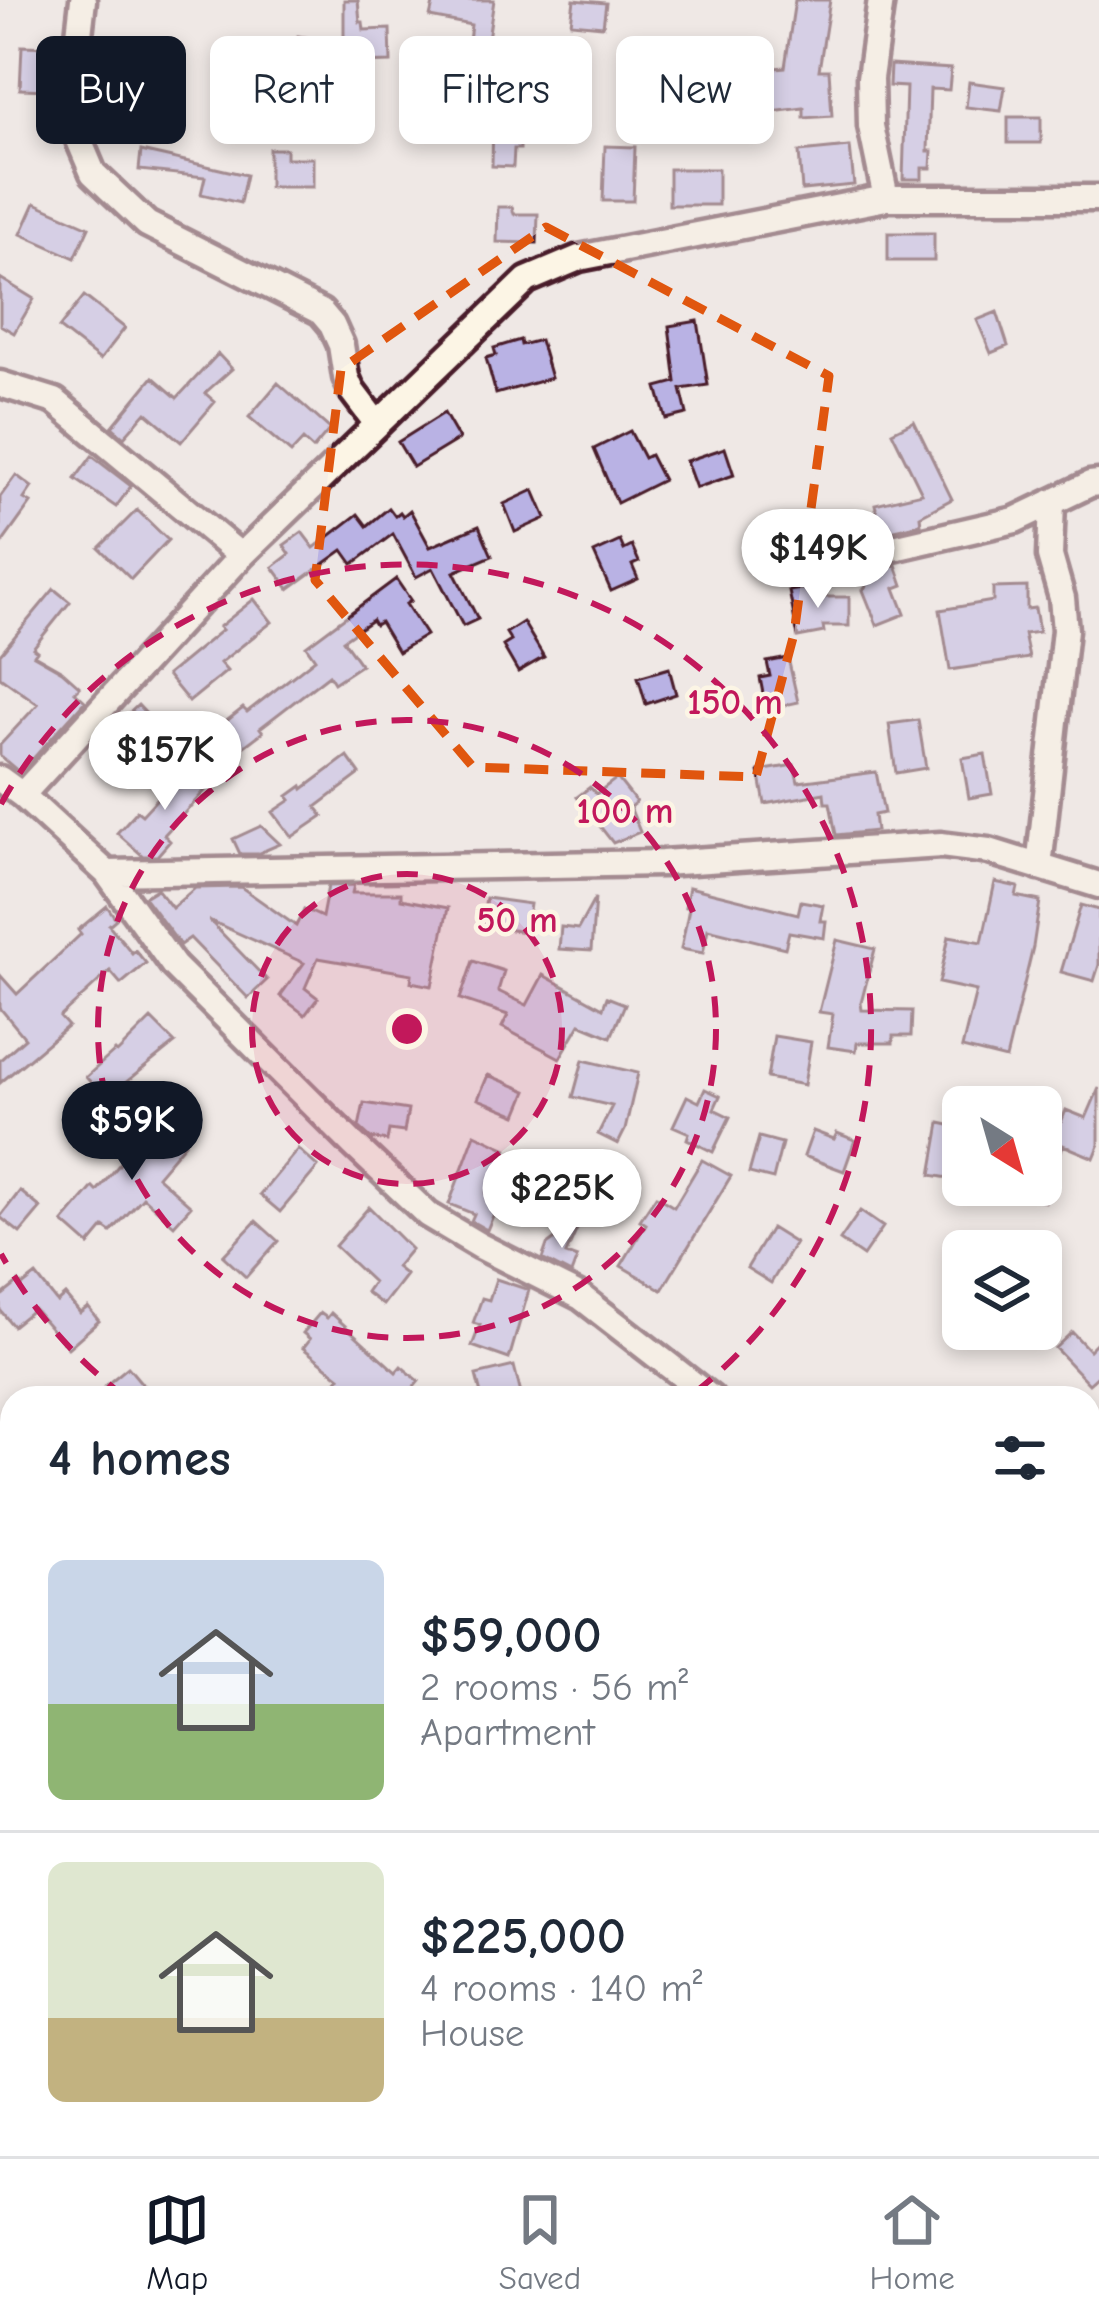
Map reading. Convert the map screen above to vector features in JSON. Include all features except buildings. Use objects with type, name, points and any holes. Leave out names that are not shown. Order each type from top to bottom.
[{"type":"street","points":[[83,0],[74,78],[79,140],[93,173],[147,224],[321,312],[341,344],[352,391],[377,424]]},
{"type":"street","points":[[881,0],[870,78],[871,125],[886,198]]},
{"type":"street","points":[[22,795],[241,556],[527,280],[579,258],[886,198],[1099,198]]},
{"type":"street","points":[[0,384],[55,401],[241,556]]},
{"type":"street","points":[[803,569],[996,526],[1099,483]]},
{"type":"street","points":[[1039,867],[1065,630],[1062,598],[1049,556],[1052,502]]},
{"type":"street","points":[[0,779],[107,873],[174,966],[428,1215],[581,1297],[696,1386]]},
{"type":"street","points":[[107,873],[662,863],[941,845],[989,851],[1099,884]]},
{"type":"highlighted area","points":[[546,227],[829,376],[794,634],[756,777],[473,767],[315,580],[341,369]]}]
